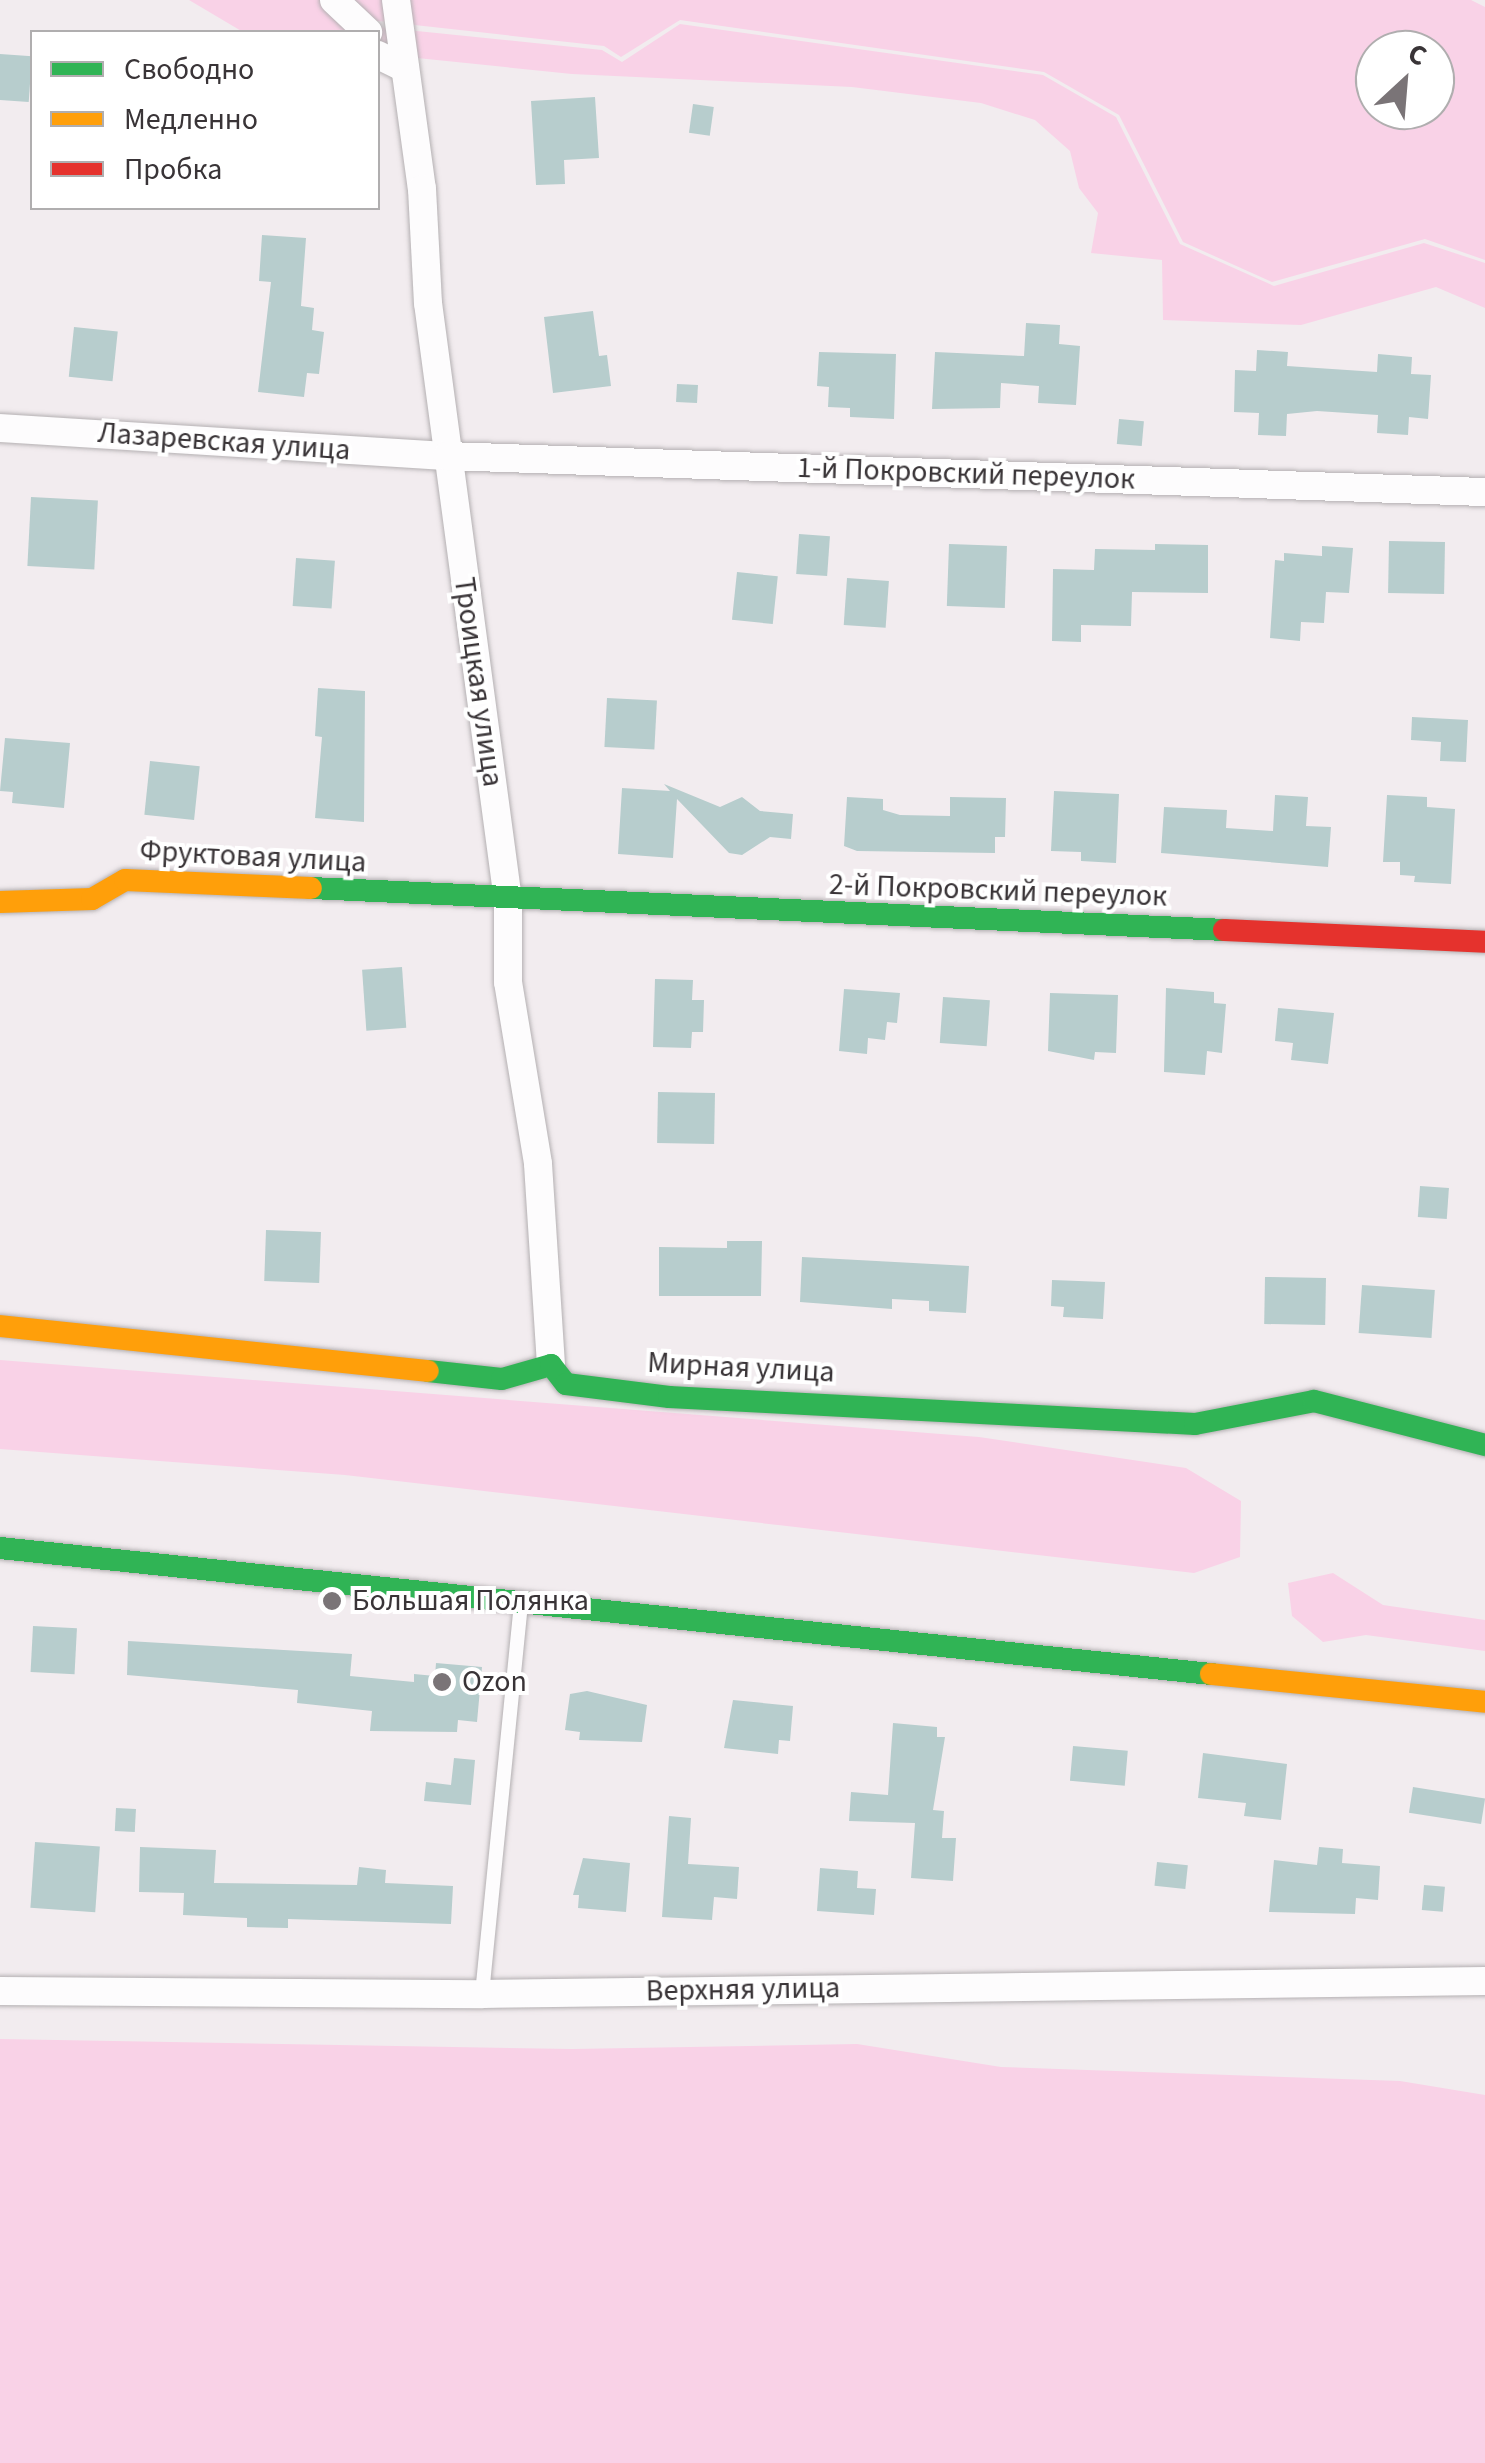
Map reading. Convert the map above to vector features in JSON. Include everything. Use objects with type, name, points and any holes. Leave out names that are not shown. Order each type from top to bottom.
[{"type":"street","points":[[334,0],[366,30]]},
{"type":"street","name":"Троицкая улица","points":[[396,0],[447,456],[508,900],[508,982],[538,1164],[551,1365]]},
{"type":"street","points":[[380,56],[405,68]]},
{"type":"street","name":"Лазаревская улица","points":[[0,428],[447,456]]},
{"type":"street","name":"1-й Покровский переулок","points":[[447,456],[1485,492]]},
{"type":"street","name":"Фруктовая улица","points":[[0,902],[92,899],[125,880],[508,900]]},
{"type":"street","name":"2-й Покровский переулок","points":[[508,900],[1485,942]]},
{"type":"street","points":[[0,1326],[502,1379],[551,1365]]},
{"type":"street","name":"Мирная улица","points":[[551,1365],[566,1384],[669,1396],[1195,1424],[1314,1401],[1485,1446]]},
{"type":"street","points":[[0,1548],[1485,1702]]},
{"type":"street","name":"Верхняя улица","points":[[0,1991],[482,1994],[1485,1981]]},
{"type":"lane","points":[[482,1994],[521,1603]]},
{"type":"shaded area","points":[[189,0],[1471,0],[1485,7],[1485,260],[1425,239],[1272,282],[1183,242],[1119,115],[1044,72],[680,20],[621,57],[604,46],[351,18],[348,30],[240,30]]},
{"type":"shaded area","points":[[680,24],[1043,75],[1116,117],[1180,244],[1274,286],[1424,243],[1485,263],[1485,308],[1436,287],[1301,325],[1163,320],[1162,260],[1091,253],[1098,213],[1079,188],[1070,151],[1035,120],[981,103],[852,87],[572,74],[380,54],[380,30],[361,30],[358,25],[602,50],[622,62]]},
{"type":"shaded area","points":[[0,1360],[979,1437],[1186,1468],[1241,1501],[1240,1557],[1194,1573],[345,1475],[0,1449]]},
{"type":"shaded area","points":[[1333,1573],[1383,1605],[1485,1620],[1485,1651],[1366,1635],[1323,1642],[1292,1616],[1288,1583]]},
{"type":"shaded area","points":[[0,2039],[572,2049],[857,2044],[1001,2067],[1400,2081],[1485,2095],[1485,2463],[0,2463]]},
{"type":"building","points":[[0,54],[30,56],[29,102],[0,100]]},
{"type":"building","points":[[595,97],[599,158],[564,160],[565,184],[536,185],[531,101]]},
{"type":"building","points":[[693,104],[714,107],[710,136],[689,133]]},
{"type":"building","points":[[262,235],[306,238],[301,306],[314,308],[312,330],[324,332],[319,374],[307,373],[304,397],[258,392],[271,282],[259,281]]},
{"type":"building","points":[[593,311],[599,356],[607,355],[611,386],[553,393],[544,317]]},
{"type":"building","points":[[1026,323],[1060,325],[1059,344],[1080,346],[1076,405],[1038,403],[1039,386],[1001,383],[1000,408],[932,409],[935,352],[1024,356]]},
{"type":"building","points":[[74,327],[118,332],[113,381],[69,377]]},
{"type":"building","points":[[1257,350],[1288,352],[1287,366],[1377,372],[1378,354],[1412,357],[1411,374],[1431,375],[1428,419],[1409,417],[1408,435],[1377,433],[1378,415],[1317,411],[1287,414],[1286,436],[1258,435],[1259,413],[1234,412],[1235,370],[1256,371]]},
{"type":"building","points":[[819,352],[896,354],[894,419],[850,417],[850,408],[828,407],[829,387],[817,386]]},
{"type":"building","points":[[677,384],[698,385],[697,403],[676,402]]},
{"type":"building","points":[[1119,419],[1144,421],[1142,446],[1117,444]]},
{"type":"building","points":[[31,497],[98,501],[94,569],[27,566]]},
{"type":"building","points":[[799,534],[830,536],[827,576],[796,574]]},
{"type":"building","points":[[1389,541],[1445,542],[1444,594],[1388,593]]},
{"type":"building","points":[[949,544],[1007,546],[1005,608],[947,606]]},
{"type":"building","points":[[1155,544],[1208,545],[1208,593],[1132,592],[1131,626],[1081,625],[1081,642],[1052,641],[1053,569],[1094,570],[1095,549],[1155,550]]},
{"type":"building","points":[[1322,546],[1353,548],[1349,593],[1326,592],[1324,623],[1301,622],[1300,641],[1270,638],[1275,560],[1284,561],[1284,553],[1322,556]]},
{"type":"building","points":[[296,558],[335,561],[332,609],[293,606]]},
{"type":"building","points":[[737,572],[778,576],[773,624],[732,620]]},
{"type":"building","points":[[847,578],[889,581],[886,628],[844,625]]},
{"type":"building","points":[[318,688],[365,691],[364,822],[315,818],[322,737],[315,736]]},
{"type":"building","points":[[607,698],[657,701],[654,750],[604,747]]},
{"type":"building","points":[[1412,717],[1468,720],[1466,762],[1440,761],[1441,742],[1411,740]]},
{"type":"building","points":[[5,738],[70,743],[64,808],[12,803],[13,792],[0,791]]},
{"type":"building","points":[[150,761],[200,766],[194,820],[144,815]]},
{"type":"building","points":[[664,784],[720,807],[742,797],[760,811],[793,814],[791,839],[770,837],[742,855],[729,853],[677,799],[673,858],[618,854],[622,788],[670,791]]},
{"type":"building","points":[[1054,791],[1119,794],[1116,863],[1081,861],[1081,852],[1051,851]]},
{"type":"building","points":[[1275,795],[1308,797],[1306,826],[1331,827],[1328,867],[1161,853],[1164,807],[1227,810],[1226,828],[1273,831]]},
{"type":"building","points":[[1387,795],[1427,797],[1427,807],[1455,809],[1451,884],[1414,882],[1415,876],[1400,875],[1400,862],[1383,862]]},
{"type":"building","points":[[847,797],[883,799],[883,810],[900,815],[950,816],[950,797],[1006,798],[1005,837],[995,837],[995,853],[857,851],[844,846]]},
{"type":"building","points":[[402,967],[406,1028],[366,1031],[362,970]]},
{"type":"building","points":[[655,979],[693,980],[692,1000],[704,1000],[703,1032],[692,1032],[691,1048],[653,1047]]},
{"type":"building","points":[[1166,988],[1214,992],[1214,1003],[1226,1004],[1222,1053],[1207,1051],[1205,1075],[1164,1072]]},
{"type":"building","points":[[844,989],[900,993],[897,1023],[887,1022],[885,1040],[868,1038],[867,1054],[839,1051]]},
{"type":"building","points":[[1050,993],[1118,995],[1116,1053],[1095,1052],[1094,1060],[1048,1051]]},
{"type":"building","points":[[943,997],[990,1000],[987,1046],[940,1043]]},
{"type":"building","points":[[1278,1008],[1334,1013],[1328,1064],[1291,1060],[1293,1043],[1275,1041]]},
{"type":"building","points":[[658,1092],[715,1093],[714,1144],[657,1143]]},
{"type":"building","points":[[1420,1186],[1449,1188],[1447,1219],[1418,1217]]},
{"type":"building","points":[[266,1230],[321,1232],[319,1283],[264,1281]]},
{"type":"building","points":[[727,1241],[762,1241],[761,1296],[659,1296],[659,1247],[727,1248]]},
{"type":"building","points":[[802,1257],[969,1266],[966,1313],[929,1311],[929,1301],[892,1299],[892,1309],[800,1302]]},
{"type":"building","points":[[1265,1277],[1326,1278],[1325,1325],[1264,1324]]},
{"type":"building","points":[[1052,1280],[1105,1282],[1103,1319],[1063,1317],[1064,1307],[1051,1306]]},
{"type":"building","points":[[1362,1285],[1435,1290],[1431,1338],[1359,1333]]},
{"type":"building","points":[[33,1626],[77,1628],[75,1674],[31,1672]]},
{"type":"building","points":[[128,1641],[352,1654],[350,1676],[414,1682],[414,1674],[435,1676],[436,1663],[482,1667],[477,1722],[458,1720],[457,1732],[370,1731],[372,1711],[297,1703],[298,1690],[127,1675]]},
{"type":"building","points":[[587,1691],[647,1705],[642,1742],[579,1740],[580,1732],[565,1730],[570,1694]]},
{"type":"building","points":[[733,1700],[793,1706],[790,1741],[779,1740],[778,1754],[724,1748]]},
{"type":"building","points":[[893,1723],[937,1727],[937,1737],[945,1737],[933,1810],[944,1811],[942,1838],[956,1838],[953,1881],[911,1878],[915,1823],[849,1821],[851,1792],[888,1795]]},
{"type":"building","points":[[1073,1746],[1128,1751],[1125,1786],[1070,1781]]},
{"type":"building","points":[[1203,1753],[1287,1764],[1281,1820],[1244,1816],[1246,1803],[1198,1798]]},
{"type":"building","points":[[454,1758],[475,1760],[471,1805],[424,1801],[426,1782],[451,1785]]},
{"type":"building","points":[[1413,1787],[1485,1798],[1481,1824],[1409,1813]]},
{"type":"building","points":[[116,1808],[136,1809],[135,1832],[115,1831]]},
{"type":"building","points":[[669,1816],[691,1818],[688,1864],[739,1867],[737,1899],[714,1897],[712,1920],[662,1917]]},
{"type":"building","points":[[35,1842],[100,1847],[95,1912],[30,1908]]},
{"type":"building","points":[[140,1847],[216,1850],[214,1883],[357,1885],[359,1867],[386,1870],[385,1883],[453,1886],[451,1924],[288,1919],[288,1928],[247,1927],[247,1918],[183,1915],[184,1893],[139,1892]]},
{"type":"building","points":[[1319,1847],[1343,1849],[1342,1863],[1380,1866],[1378,1900],[1356,1898],[1355,1914],[1269,1912],[1274,1860],[1317,1865]]},
{"type":"building","points":[[583,1858],[630,1863],[626,1912],[578,1908],[579,1895],[573,1895]]},
{"type":"building","points":[[1157,1862],[1188,1865],[1185,1889],[1154,1886]]},
{"type":"building","points":[[820,1868],[858,1871],[857,1888],[876,1889],[874,1915],[817,1911]]},
{"type":"building","points":[[1424,1885],[1445,1887],[1443,1912],[1422,1910]]},
{"type":"traffic: fast","points":[[311,888],[1224,930]]},
{"type":"traffic: fast","points":[[428,1371],[502,1379],[551,1365],[566,1384],[669,1397],[1195,1424],[1314,1401],[1485,1445]]},
{"type":"traffic: fast","points":[[0,1548],[1211,1674]]},
{"type":"traffic: slow","points":[[0,902],[92,899],[125,880],[311,888]]},
{"type":"traffic: slow","points":[[0,1326],[428,1371]]},
{"type":"traffic: slow","points":[[1211,1674],[1485,1702]]},
{"type":"traffic: jam","points":[[1224,930],[1485,942]]},
{"type":"place","name":"Большая Полянка","points":[[332,1601]]},
{"type":"place","name":"Ozon","points":[[442,1682]]}]
